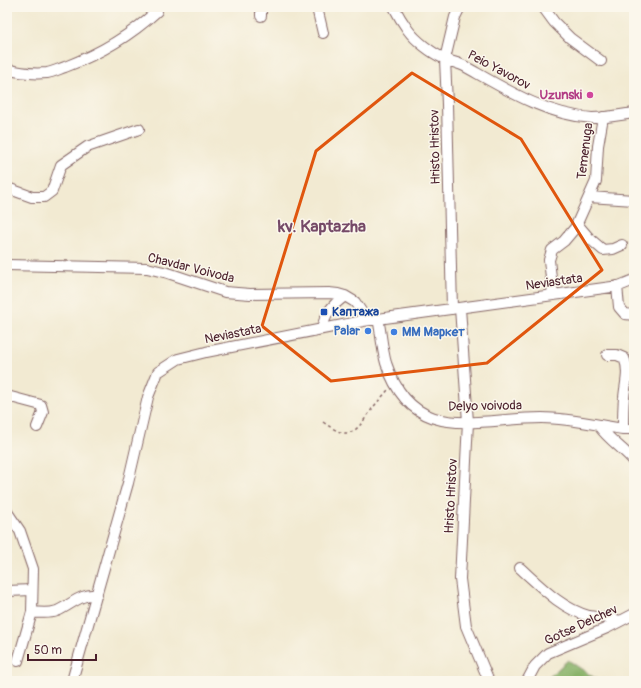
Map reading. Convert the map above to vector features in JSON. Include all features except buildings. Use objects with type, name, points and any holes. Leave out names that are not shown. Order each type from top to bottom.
[{"type":"street","points":[[318,7],[323,33]]},
{"type":"street","points":[[394,7],[408,31],[431,52],[445,59]]},
{"type":"street","name":"Hristo Hristov","points":[[460,7],[455,17],[445,59],[456,308],[468,422],[460,579],[466,626],[486,680]]},
{"type":"street","points":[[543,7],[554,22],[570,38],[601,61]]},
{"type":"street","points":[[7,69],[23,72],[49,73],[75,63],[108,47],[140,27],[157,11]]},
{"type":"street","name":"Peio Yavorov","points":[[445,59],[464,65],[510,92],[558,112],[582,117],[603,117],[634,113]]},
{"type":"street","name":"Temenuga","points":[[554,295],[549,260],[552,250],[564,241],[577,224],[596,181],[598,146],[603,117]]},
{"type":"street","points":[[7,190],[10,189],[32,197],[44,198],[52,191],[61,165],[87,147],[139,129]]},
{"type":"street","points":[[589,197],[634,200]]},
{"type":"street","points":[[577,224],[589,238],[603,250],[613,249],[622,245]]},
{"type":"street","name":"Chavdar Voivoda","points":[[7,265],[147,268],[168,273],[225,292],[250,294],[329,293],[345,296]]},
{"type":"street","name":"Neviastata","points":[[72,681],[128,483],[148,397],[158,372],[178,359],[206,352],[378,318],[617,286],[634,280]]},
{"type":"street","points":[[617,286],[619,307],[625,314],[634,315]]},
{"type":"street","points":[[322,329],[328,312],[337,301],[345,296],[355,302],[363,321]]},
{"type":"street","name":"Delyo voivoda","points":[[378,318],[386,362],[400,392],[410,404],[433,418],[447,422],[543,418],[623,429],[634,429]]},
{"type":"street","points":[[607,355],[617,355],[624,358],[627,365],[627,378],[623,407],[623,429]]},
{"type":"street","points":[[7,396],[41,405],[43,412],[37,427]]},
{"type":"street","points":[[599,426],[604,434],[634,461]]},
{"type":"street","points":[[7,512],[20,531],[33,569],[32,612],[18,661]]},
{"type":"street","points":[[520,568],[556,600],[578,612],[588,616],[612,618],[620,621]]},
{"type":"street","points":[[7,591],[32,590]]},
{"type":"street","points":[[32,612],[47,613],[56,611],[82,596],[90,594],[97,595]]},
{"type":"street","name":"Gotse Delchev","points":[[527,681],[535,666],[548,653],[607,628],[634,614]]},
{"type":"path","points":[[7,156],[10,161],[7,176]]},
{"type":"path","points":[[323,422],[348,434],[356,430],[395,382]]},
{"type":"highlighted area","points":[[412,73],[521,139],[602,270],[487,363],[331,381],[262,326],[316,151]]},
{"type":"green space","points":[[568,660],[599,681],[545,681]]},
{"type":"place","name":"Uzunski","points":[[590,95]]},
{"type":"place","name":"Каптажа","points":[[324,312]]},
{"type":"place","name":"Palar","points":[[368,331]]},
{"type":"place","name":"ММ Маркет","points":[[394,332]]},
{"type":"district","name":"kv. Kaptazha","points":[[322,226]]}]
